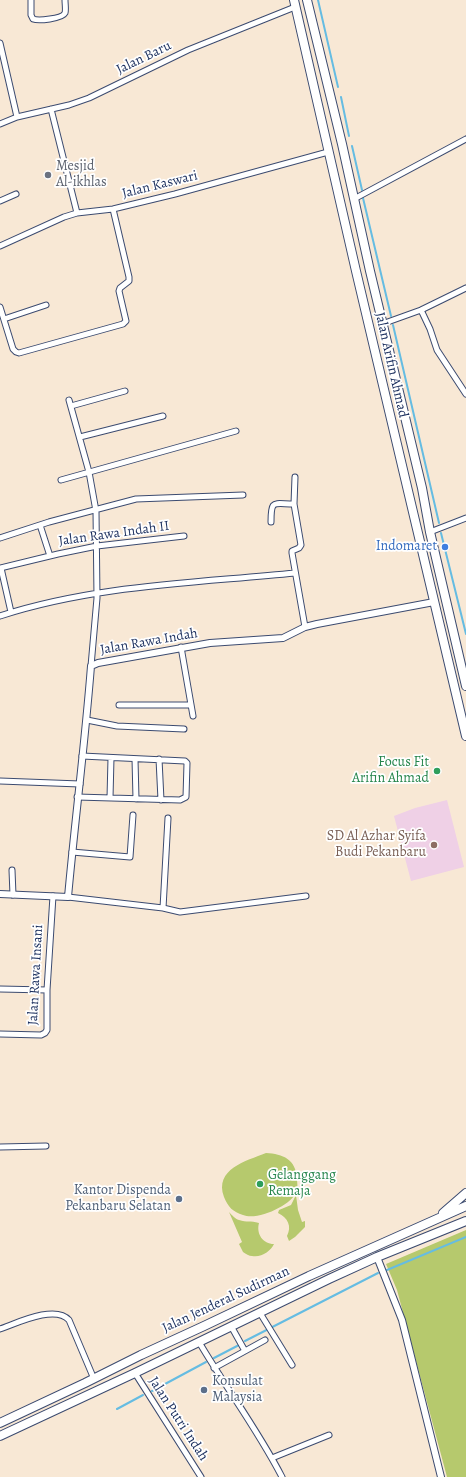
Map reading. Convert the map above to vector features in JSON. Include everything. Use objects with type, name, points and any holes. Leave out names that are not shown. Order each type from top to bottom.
[{"type":"main road","name":"Jalan Arifin Ahmad","points":[[307,0],[382,324],[422,488],[430,532],[466,686]]},
{"type":"main road","name":"Jalan Arifin Ahmad","points":[[295,4],[431,602],[466,732]]},
{"type":"main road","points":[[356,272],[370,271]]},
{"type":"main road","points":[[434,1219],[466,1193]]},
{"type":"main road","name":"Jalan Jenderal Sudirman","points":[[0,1424],[141,1355],[331,1266],[466,1206]]},
{"type":"main road","name":"Jalan Jenderal Sudirman","points":[[0,1436],[146,1368],[329,1279],[377,1257],[466,1221]]},
{"type":"main road","points":[[141,1355],[146,1368]]},
{"type":"street","points":[[31,0],[32,16],[38,21],[64,15],[65,0]]},
{"type":"street","name":"Jalan Baru","points":[[0,124],[17,117],[89,98],[188,50],[295,4]]},
{"type":"street","points":[[0,43],[17,117]]},
{"type":"street","points":[[50,109],[77,213]]},
{"type":"street","points":[[354,199],[466,138]]},
{"type":"street","name":"Jalan Kaswari","points":[[0,246],[52,221],[77,213],[113,209],[175,194],[328,152]]},
{"type":"street","points":[[0,201],[16,194]]},
{"type":"street","points":[[0,307],[13,349],[19,354],[123,324],[126,321],[119,291],[120,288],[129,281],[130,277],[113,209]]},
{"type":"street","points":[[382,324],[421,310],[466,288]]},
{"type":"street","points":[[4,319],[46,305]]},
{"type":"street","points":[[421,310],[430,329],[437,350],[466,394]]},
{"type":"street","points":[[91,666],[97,594],[96,511],[80,437],[70,403],[125,391]]},
{"type":"street","points":[[80,437],[163,416]]},
{"type":"street","points":[[61,480],[236,431]]},
{"type":"street","points":[[295,477],[294,504],[301,545],[292,552],[305,627]]},
{"type":"street","points":[[0,538],[40,525],[136,499],[242,495]]},
{"type":"street","points":[[271,522],[271,507],[273,505],[294,504]]},
{"type":"street","points":[[430,532],[466,518]]},
{"type":"street","points":[[40,525],[50,556]]},
{"type":"street","name":"Jalan Rawa Indah II","points":[[1,568],[97,546],[184,536]]},
{"type":"street","points":[[1,568],[11,612]]},
{"type":"street","points":[[0,616],[11,612],[72,598],[97,594],[163,585],[295,573]]},
{"type":"street","name":"Jalan Rawa Indah","points":[[68,897],[77,797],[80,784],[87,720],[91,666],[98,663],[180,647],[225,641],[283,638],[305,627],[317,624],[431,602]]},
{"type":"street","points":[[180,647],[193,716]]},
{"type":"street","points":[[119,705],[191,706]]},
{"type":"street","points":[[87,720],[117,726],[184,730]]},
{"type":"street","points":[[77,797],[180,800],[186,797],[187,763],[183,760],[82,756]]},
{"type":"street","points":[[110,798],[111,758]]},
{"type":"street","points":[[135,759],[136,798]]},
{"type":"street","points":[[159,759],[161,800]]},
{"type":"street","points":[[0,781],[80,784]]},
{"type":"street","points":[[72,852],[130,857],[133,815]]},
{"type":"street","points":[[163,908],[168,818]]},
{"type":"street","points":[[12,870],[13,895]]},
{"type":"street","points":[[0,894],[68,897],[163,908],[180,912],[306,896]]},
{"type":"street","name":"Jalan Rawa Insani","points":[[0,1034],[41,1035],[47,1030],[46,990],[53,896]]},
{"type":"street","points":[[0,989],[46,990]]},
{"type":"street","points":[[0,1148],[46,1146]]},
{"type":"street","points":[[377,1257],[402,1320],[441,1477]]},
{"type":"street","points":[[260,1313],[292,1365]]},
{"type":"street","points":[[0,1330],[35,1316],[63,1315],[69,1320],[94,1379]]},
{"type":"street","points":[[231,1326],[245,1350]]},
{"type":"street","points":[[214,1368],[265,1340]]},
{"type":"street","points":[[199,1342],[272,1458],[282,1477]]},
{"type":"street","name":"Jalan Putri Indah","points":[[135,1373],[201,1477]]},
{"type":"street","points":[[272,1458],[329,1435]]},
{"type":"shaded area","points":[[447,800],[464,867],[411,881],[394,816],[415,808]]},
{"type":"green space","name":"Gelanggang Remaja","points":[[266,1153],[283,1156],[291,1162],[296,1172],[297,1191],[289,1202],[265,1214],[249,1216],[234,1211],[227,1204],[224,1197],[222,1187],[224,1179],[228,1173],[241,1163]]},
{"type":"green space","points":[[296,1195],[298,1210],[302,1222],[305,1221],[305,1227],[289,1241],[287,1236],[289,1226],[287,1220],[278,1213],[279,1210],[291,1205]]},
{"type":"green space","points":[[229,1212],[238,1219],[259,1223],[258,1227],[261,1238],[270,1244],[274,1244],[271,1249],[259,1256],[250,1256],[243,1252],[239,1244],[242,1242]]},
{"type":"green space","points":[[466,1230],[466,1477],[447,1477],[397,1290],[386,1264]]},
{"type":"waterway","points":[[318,0],[338,87]]},
{"type":"waterway","points":[[341,97],[349,136]]},
{"type":"waterway","points":[[352,146],[362,190]]},
{"type":"waterway","points":[[363,198],[391,316]]},
{"type":"waterway","points":[[393,325],[439,523]]},
{"type":"waterway","points":[[441,533],[466,634]]},
{"type":"waterway","points":[[387,1270],[466,1237]]},
{"type":"waterway","points":[[245,1341],[378,1273]]},
{"type":"waterway","points":[[214,1358],[239,1345]]},
{"type":"waterway","points":[[152,1391],[206,1362]]},
{"type":"waterway","points":[[117,1409],[143,1395]]},
{"type":"place","name":"Mesjid Al-ikhlas","points":[[48,175]]},
{"type":"place","name":"Indomaret","points":[[445,547]]},
{"type":"place","name":"Focus Fit Arifin Ahmad","points":[[437,771]]},
{"type":"place","name":"SD Al Azhar Syifa Budi Pekanbaru","points":[[434,845]]},
{"type":"place","name":"Gelanggang Remaja","points":[[260,1184]]},
{"type":"place","name":"Kantor Dispenda Pekanbaru Selatan","points":[[179,1199]]},
{"type":"place","name":"Konsulat Malaysia","points":[[204,1390]]}]
